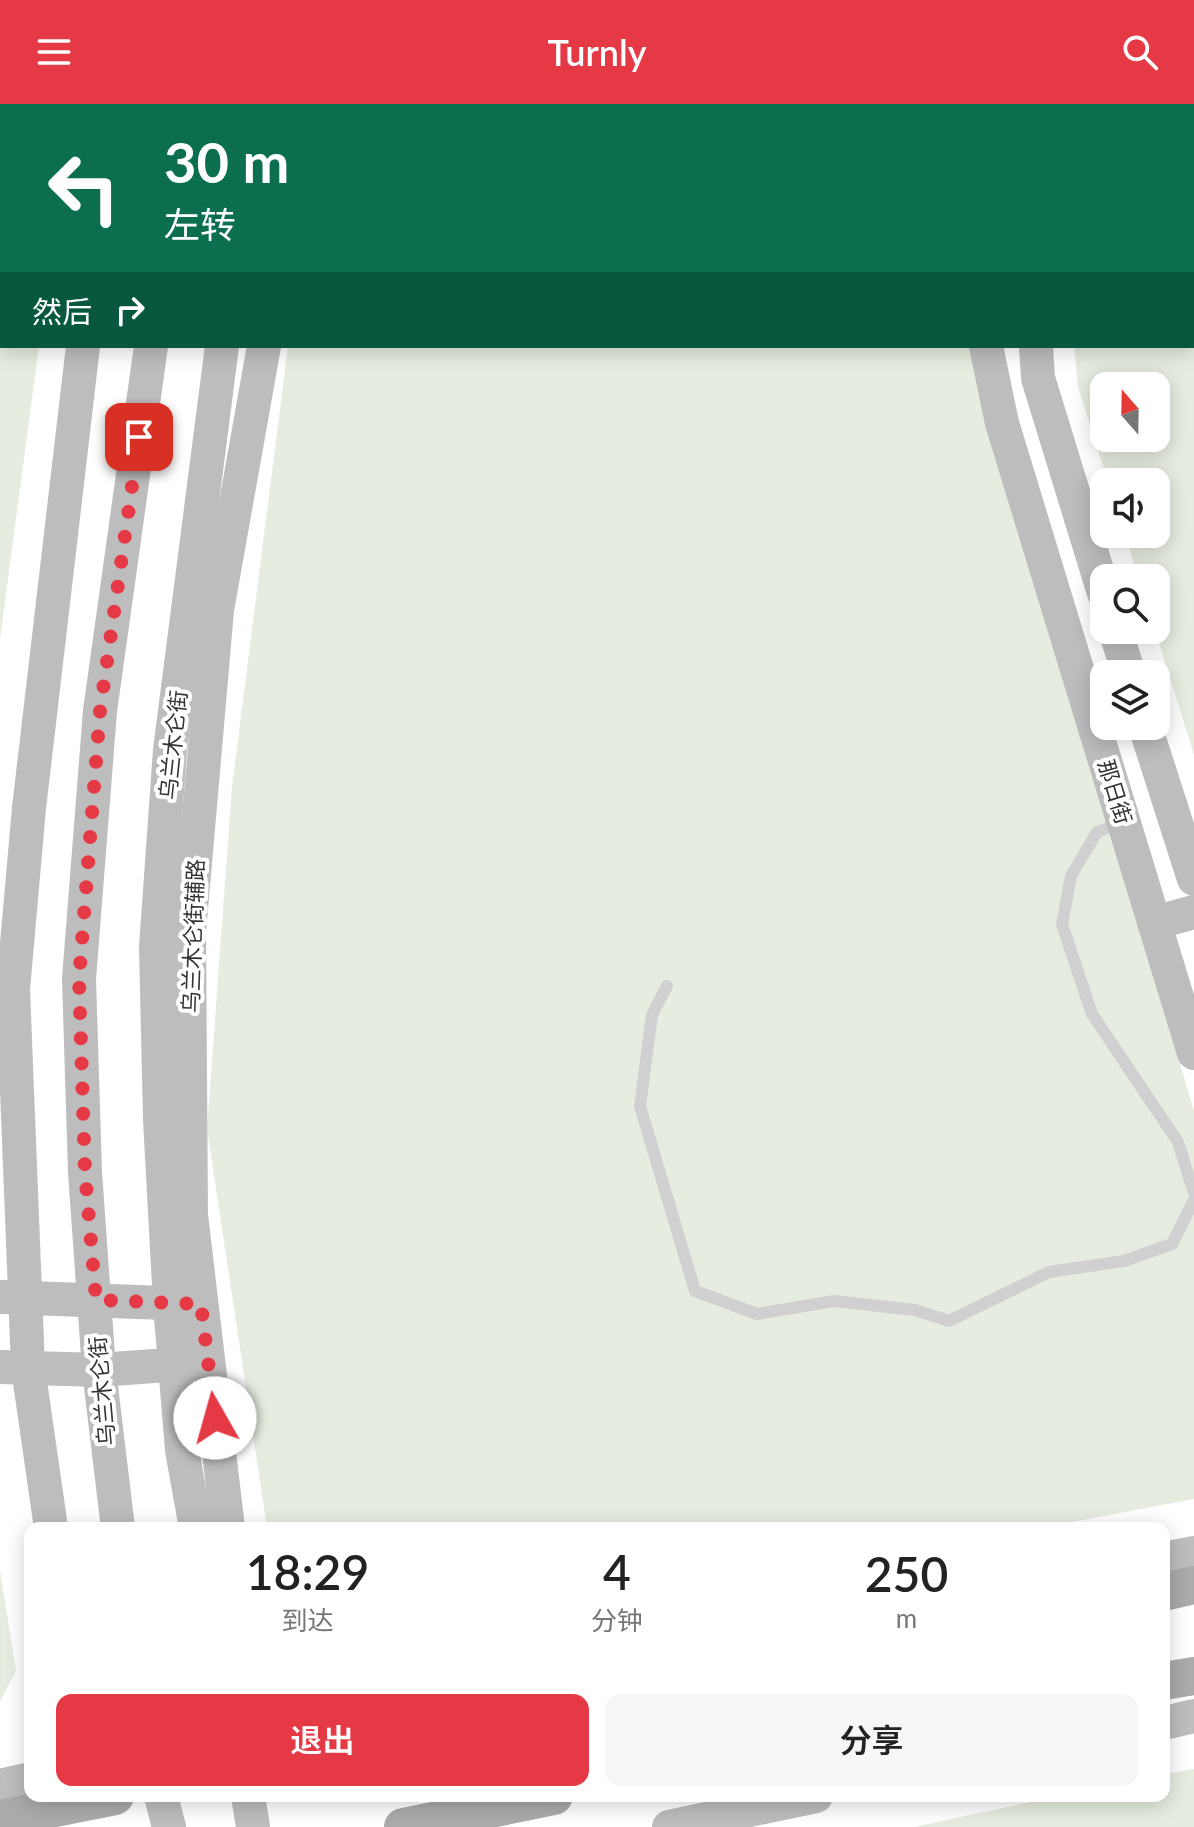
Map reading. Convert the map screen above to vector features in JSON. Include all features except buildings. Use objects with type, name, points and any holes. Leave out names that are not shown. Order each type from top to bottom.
[{"type":"main road","points":[[1170,1591],[1194,1585]]},
{"type":"main road","points":[[1170,1680],[1194,1676]]},
{"type":"main road","points":[[0,1819],[85,1802]]},
{"type":"main road","points":[[403,1827],[525,1802]]},
{"type":"street","points":[[50,1522],[14,1368],[13,989],[29,808],[83,348]]},
{"type":"street","name":"乌兰木仑街","points":[[117,1522],[99,1370],[85,1172],[79,979],[100,711],[151,348]]},
{"type":"street","name":"乌兰木仑街","points":[[195,1522],[182,1450],[192,1364],[160,1119],[156,947],[170,750],[222,348]]},
{"type":"street","name":"乌兰木仑街辅路","points":[[186,1304],[191,1215],[189,932],[217,610],[264,348]]},
{"type":"street","name":"那日街","points":[[986,348],[1002,423],[1154,923],[1183,980],[1194,1053]]},
{"type":"street","points":[[1036,348],[1038,378],[1095,564]]},
{"type":"street","points":[[1149,740],[1194,879]]},
{"type":"street","points":[[1154,923],[1194,912]]},
{"type":"street","points":[[12,1298],[186,1304]]},
{"type":"street","points":[[14,1368],[99,1370],[192,1364],[227,1522]]},
{"type":"street","points":[[1170,1558],[1194,1553]]},
{"type":"street","points":[[1170,1722],[1194,1716]]},
{"type":"street","points":[[0,1786],[24,1780]]},
{"type":"street","points":[[163,1802],[169,1827]]},
{"type":"street","points":[[249,1802],[253,1827]]},
{"type":"street","points":[[669,1827],[788,1802]]},
{"type":"lane","points":[[1124,822],[1097,832],[1071,876],[1062,924],[1092,1014],[1178,1142],[1194,1193]]},
{"type":"lane","points":[[667,986],[652,1015],[640,1106],[695,1291],[757,1314],[834,1301],[915,1310],[949,1321],[1049,1272],[1124,1261],[1172,1244],[1194,1200]]},
{"type":"shaded area","points":[[0,348],[39,348],[0,639]]},
{"type":"shaded area","points":[[288,348],[970,348],[1194,1111],[1194,1499],[1072,1522],[266,1522],[207,1129],[232,787]]},
{"type":"shaded area","points":[[1074,348],[1194,348],[1194,755],[1170,678],[1170,660],[1164,660],[1159,644],[1170,644],[1170,564],[1134,564],[1129,548],[1170,548],[1170,468],[1104,468],[1099,452],[1170,452],[1170,372],[1090,372],[1090,425],[1078,387]]},
{"type":"shaded area","points":[[0,1571],[16,1671],[0,1701]]},
{"type":"shaded area","points":[[1194,1769],[1194,1827],[914,1827],[1031,1802],[1170,1802],[1170,1773]]},
{"type":"route","points":[[139,437],[100,711],[79,979],[85,1172],[96,1300],[201,1304],[215,1418]]}]
